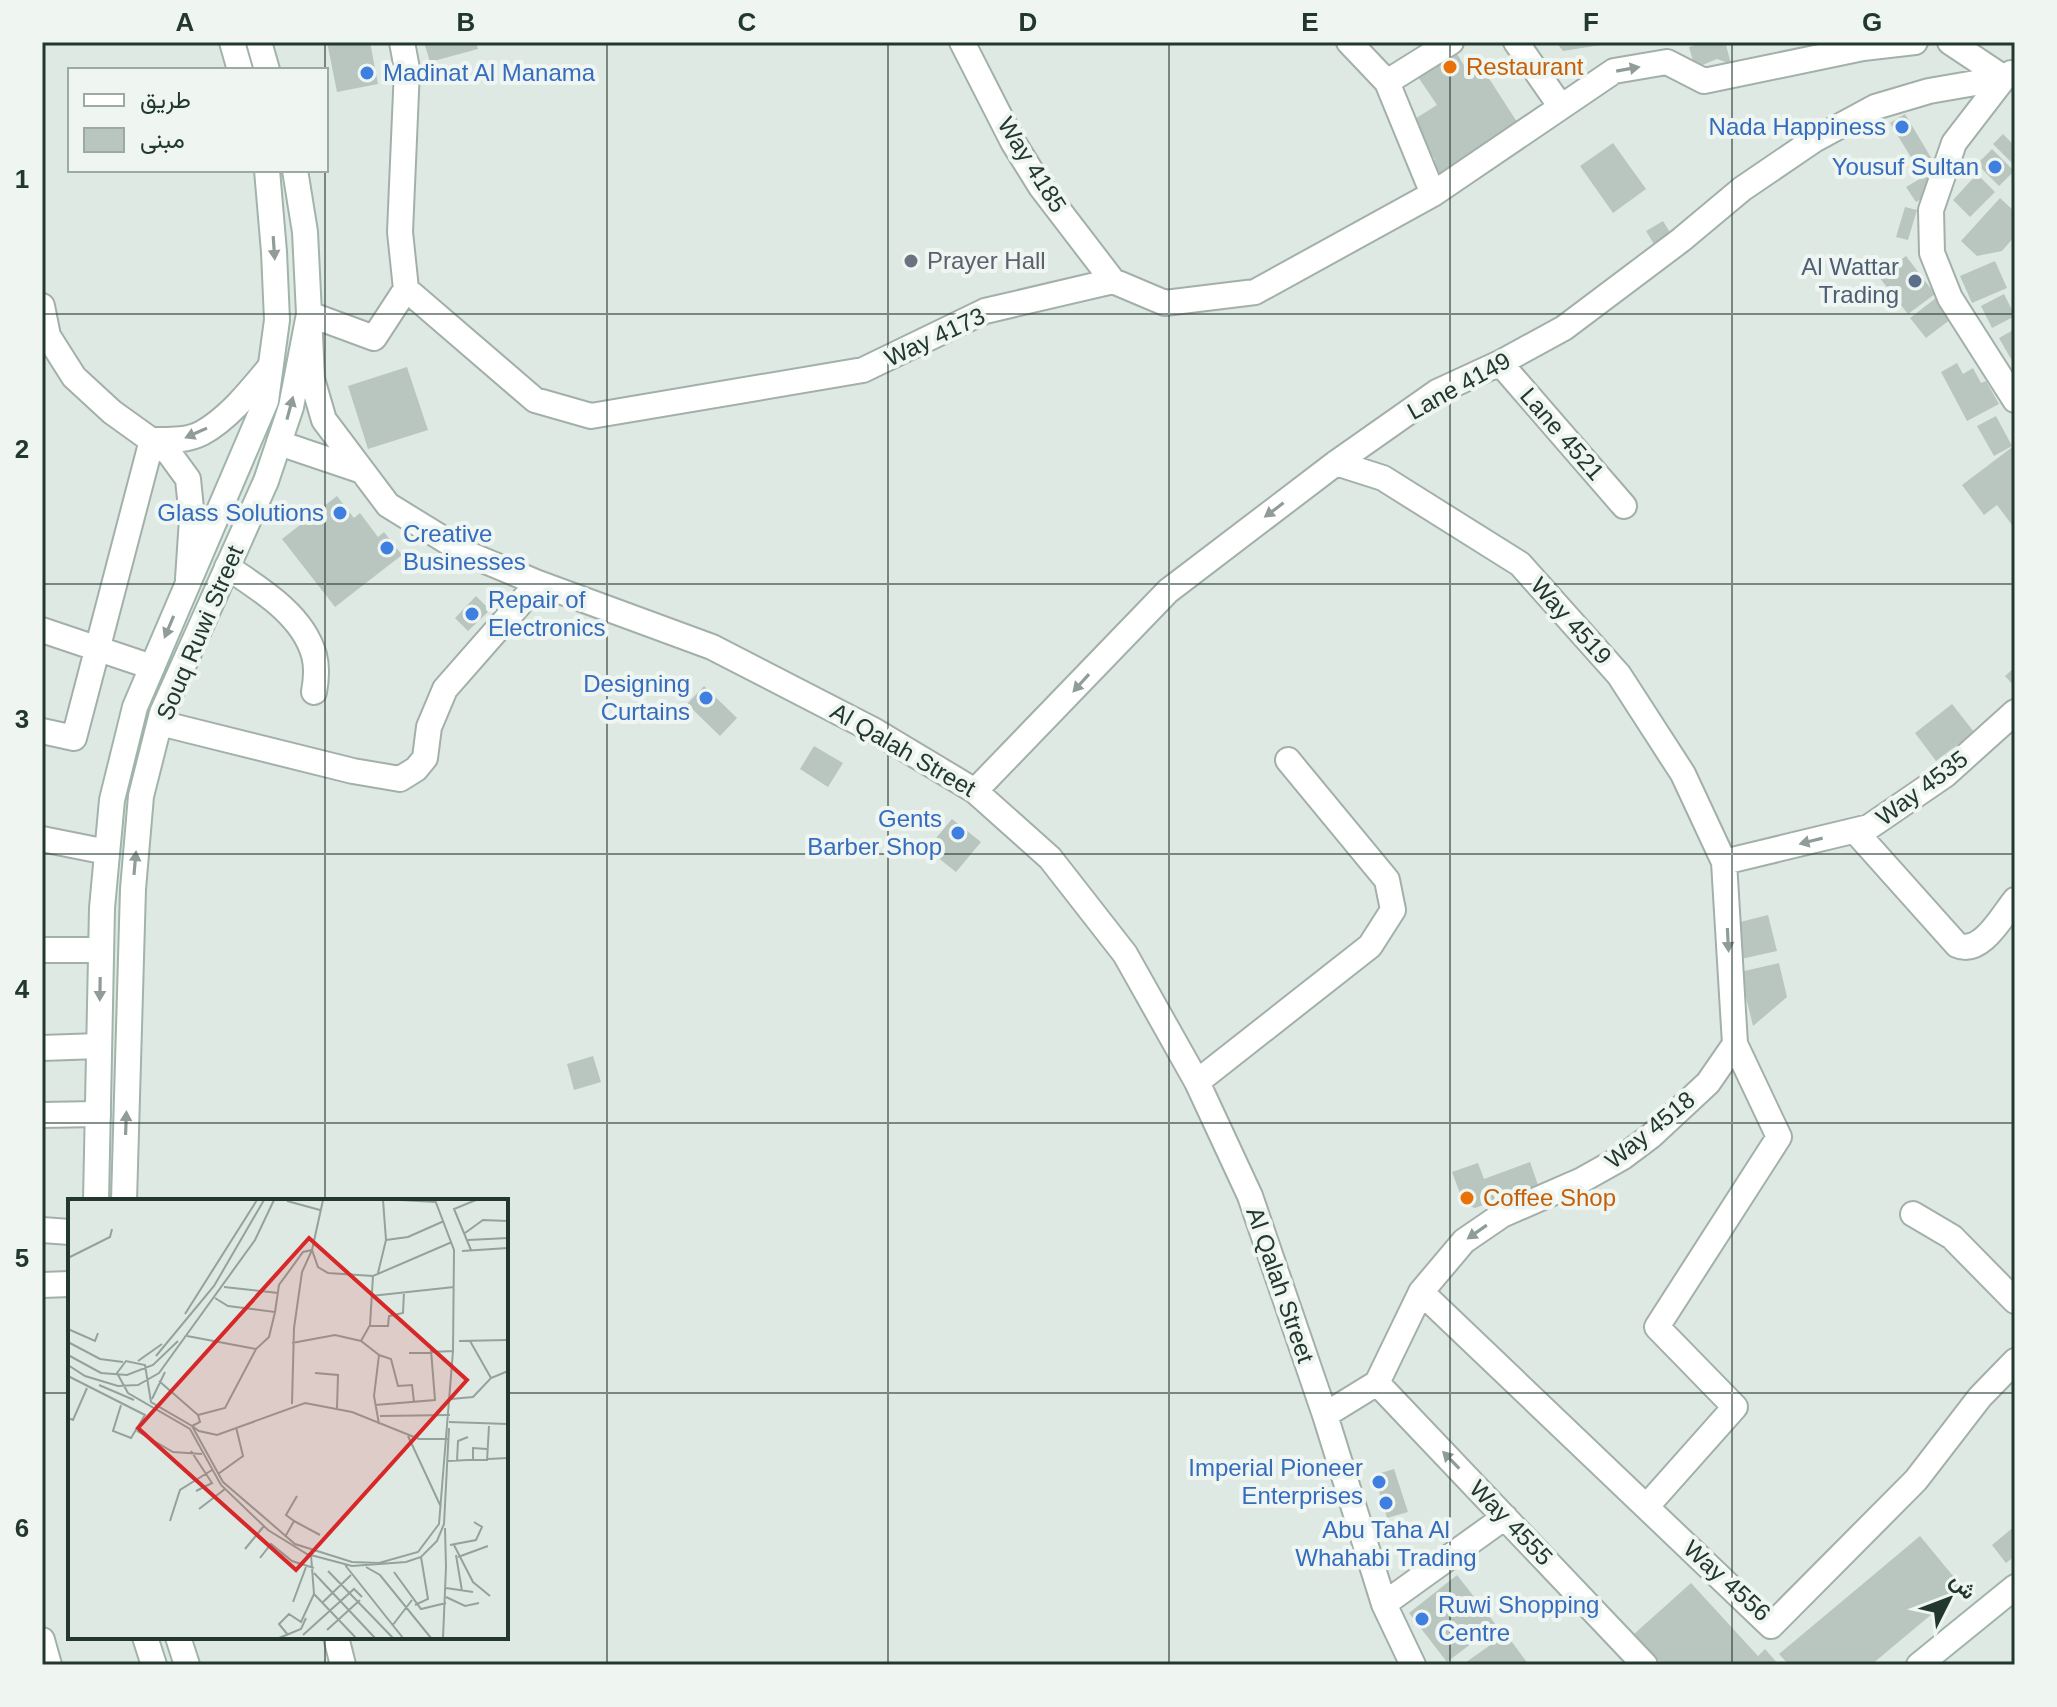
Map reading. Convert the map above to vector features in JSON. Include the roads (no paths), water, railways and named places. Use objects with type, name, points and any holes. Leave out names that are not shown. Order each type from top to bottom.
[{"type":"street","points":[[232,42],[239,68]]},
{"type":"street","points":[[259,42],[266,68]]},
{"type":"street","points":[[309,314],[374,338],[406,289],[400,232],[407,69],[402,42]]},
{"type":"street","name":"Way 4185","points":[[962,42],[1013,142],[1041,187],[1113,281]]},
{"type":"street","points":[[1349,42],[1387,82],[1433,194]]},
{"type":"street","points":[[1387,82],[1451,42]]},
{"type":"street","points":[[1516,42],[1561,107]]},
{"type":"street","points":[[1113,281],[1165,303],[1255,292],[1433,194],[1614,71],[1667,62],[1704,81],[1862,45],[1915,42]]},
{"type":"street","points":[[1950,42],[2009,74],[1954,143],[1931,210],[1932,253],[1950,298],[2015,400]]},
{"type":"street","name":"Lane 4149","points":[[975,791],[1168,591],[1336,463],[1437,392],[1500,363],[1564,328],[1681,240],[1742,189],[1814,140],[1875,107],[1929,91],[2009,74]]},
{"type":"street","name":"Souq Ruwi Street","points":[[96,1199],[101,950],[112,800],[135,707],[266,401],[277,320],[267,172]]},
{"type":"street","name":"Souq Ruwi Street","points":[[124,1199],[133,889],[141,796],[160,723],[266,481],[291,407],[309,314],[305,232],[295,172]]},
{"type":"street","name":"Way 4173","points":[[406,289],[535,400],[591,416],[863,370],[985,311],[1113,281]]},
{"type":"street","points":[[42,306],[48,336],[74,377],[112,412],[169,453],[188,479],[192,519],[188,583]]},
{"type":"street","name":"Al Qalah Street","points":[[309,314],[312,379],[324,420],[388,505],[466,553],[712,647],[875,731],[975,791],[1050,858],[1125,954],[1197,1082],[1250,1196],[1325,1415],[1384,1604],[1406,1661]]},
{"type":"street","name":"Lane 4521","points":[[1500,363],[1624,506]]},
{"type":"street","points":[[152,440],[180,440],[202,433],[248,394],[270,367]]},
{"type":"street","points":[[42,731],[74,738],[152,440]]},
{"type":"street","points":[[279,443],[362,471]]},
{"type":"street","name":"Way 4519","points":[[1336,463],[1383,478],[1520,564],[1619,675],[1683,774],[1724,862]]},
{"type":"street","points":[[227,567],[265,592],[300,627],[314,655],[314,692]]},
{"type":"street","points":[[160,723],[353,771],[400,779],[416,769],[425,758],[429,727],[445,689],[538,583]]},
{"type":"street","points":[[42,630],[152,667]]},
{"type":"street","name":"Way 4535","points":[[1724,862],[1869,827],[1945,775],[2015,712]]},
{"type":"street","points":[[1197,1082],[1370,946],[1393,910],[1387,880],[1288,760]]},
{"type":"street","points":[[1855,831],[1963,948],[1981,941],[2015,900]]},
{"type":"street","points":[[42,839],[107,852]]},
{"type":"street","points":[[1647,1506],[1735,1407],[1657,1327],[1779,1137],[1735,1044],[1724,862]]},
{"type":"street","points":[[42,950],[101,950]]},
{"type":"street","name":"Way 4518","points":[[1377,1383],[1421,1292],[1464,1241],[1502,1215],[1582,1180],[1623,1157],[1651,1136],[1708,1083],[1735,1044]]},
{"type":"street","points":[[42,1048],[99,1046]]},
{"type":"street","points":[[42,1115],[98,1114]]},
{"type":"street","points":[[1913,1214],[1952,1237],[2015,1301]]},
{"type":"street","points":[[42,1230],[68,1232]]},
{"type":"street","points":[[42,1285],[68,1284]]},
{"type":"street","name":"Way 4556","points":[[1421,1292],[1771,1626],[1916,1480],[1980,1397],[2015,1361]]},
{"type":"street","points":[[1325,1415],[1377,1383]]},
{"type":"street","name":"Way 4555","points":[[1377,1383],[1645,1665]]},
{"type":"street","points":[[1384,1604],[1505,1517]]},
{"type":"street","points":[[1919,1665],[2015,1587]]},
{"type":"street","points":[[146,1639],[154,1665]]},
{"type":"street","points":[[179,1639],[187,1665]]},
{"type":"street","points":[[336,1639],[343,1665]]},
{"type":"street","points":[[42,1640],[49,1665]]},
{"type":"place","name":"Restaurant","points":[[1450,67]]},
{"type":"place","name":"Madinat Al Manama","points":[[367,73]]},
{"type":"place","name":"Nada Happiness","points":[[1902,127]]},
{"type":"place","name":"Yousuf Sultan","points":[[1995,167]]},
{"type":"place","name":"Prayer Hall","points":[[911,261]]},
{"type":"place","name":"Al Wattar Trading","points":[[1915,281]]},
{"type":"place","name":"Glass Solutions","points":[[340,513]]},
{"type":"place","name":"Creative Businesses","points":[[387,548]]},
{"type":"place","name":"Repair of Electronics","points":[[472,614]]},
{"type":"place","name":"Designing Curtains","points":[[706,698]]},
{"type":"place","name":"Gents Barber Shop","points":[[958,833]]},
{"type":"place","name":"Coffee Shop","points":[[1467,1198]]},
{"type":"place","name":"Imperial Pioneer Enterprises","points":[[1379,1482]]},
{"type":"place","name":"Abu Taha Al Whahabi Trading","points":[[1386,1503]]},
{"type":"place","name":"Ruwi Shopping Centre","points":[[1422,1619]]}]
